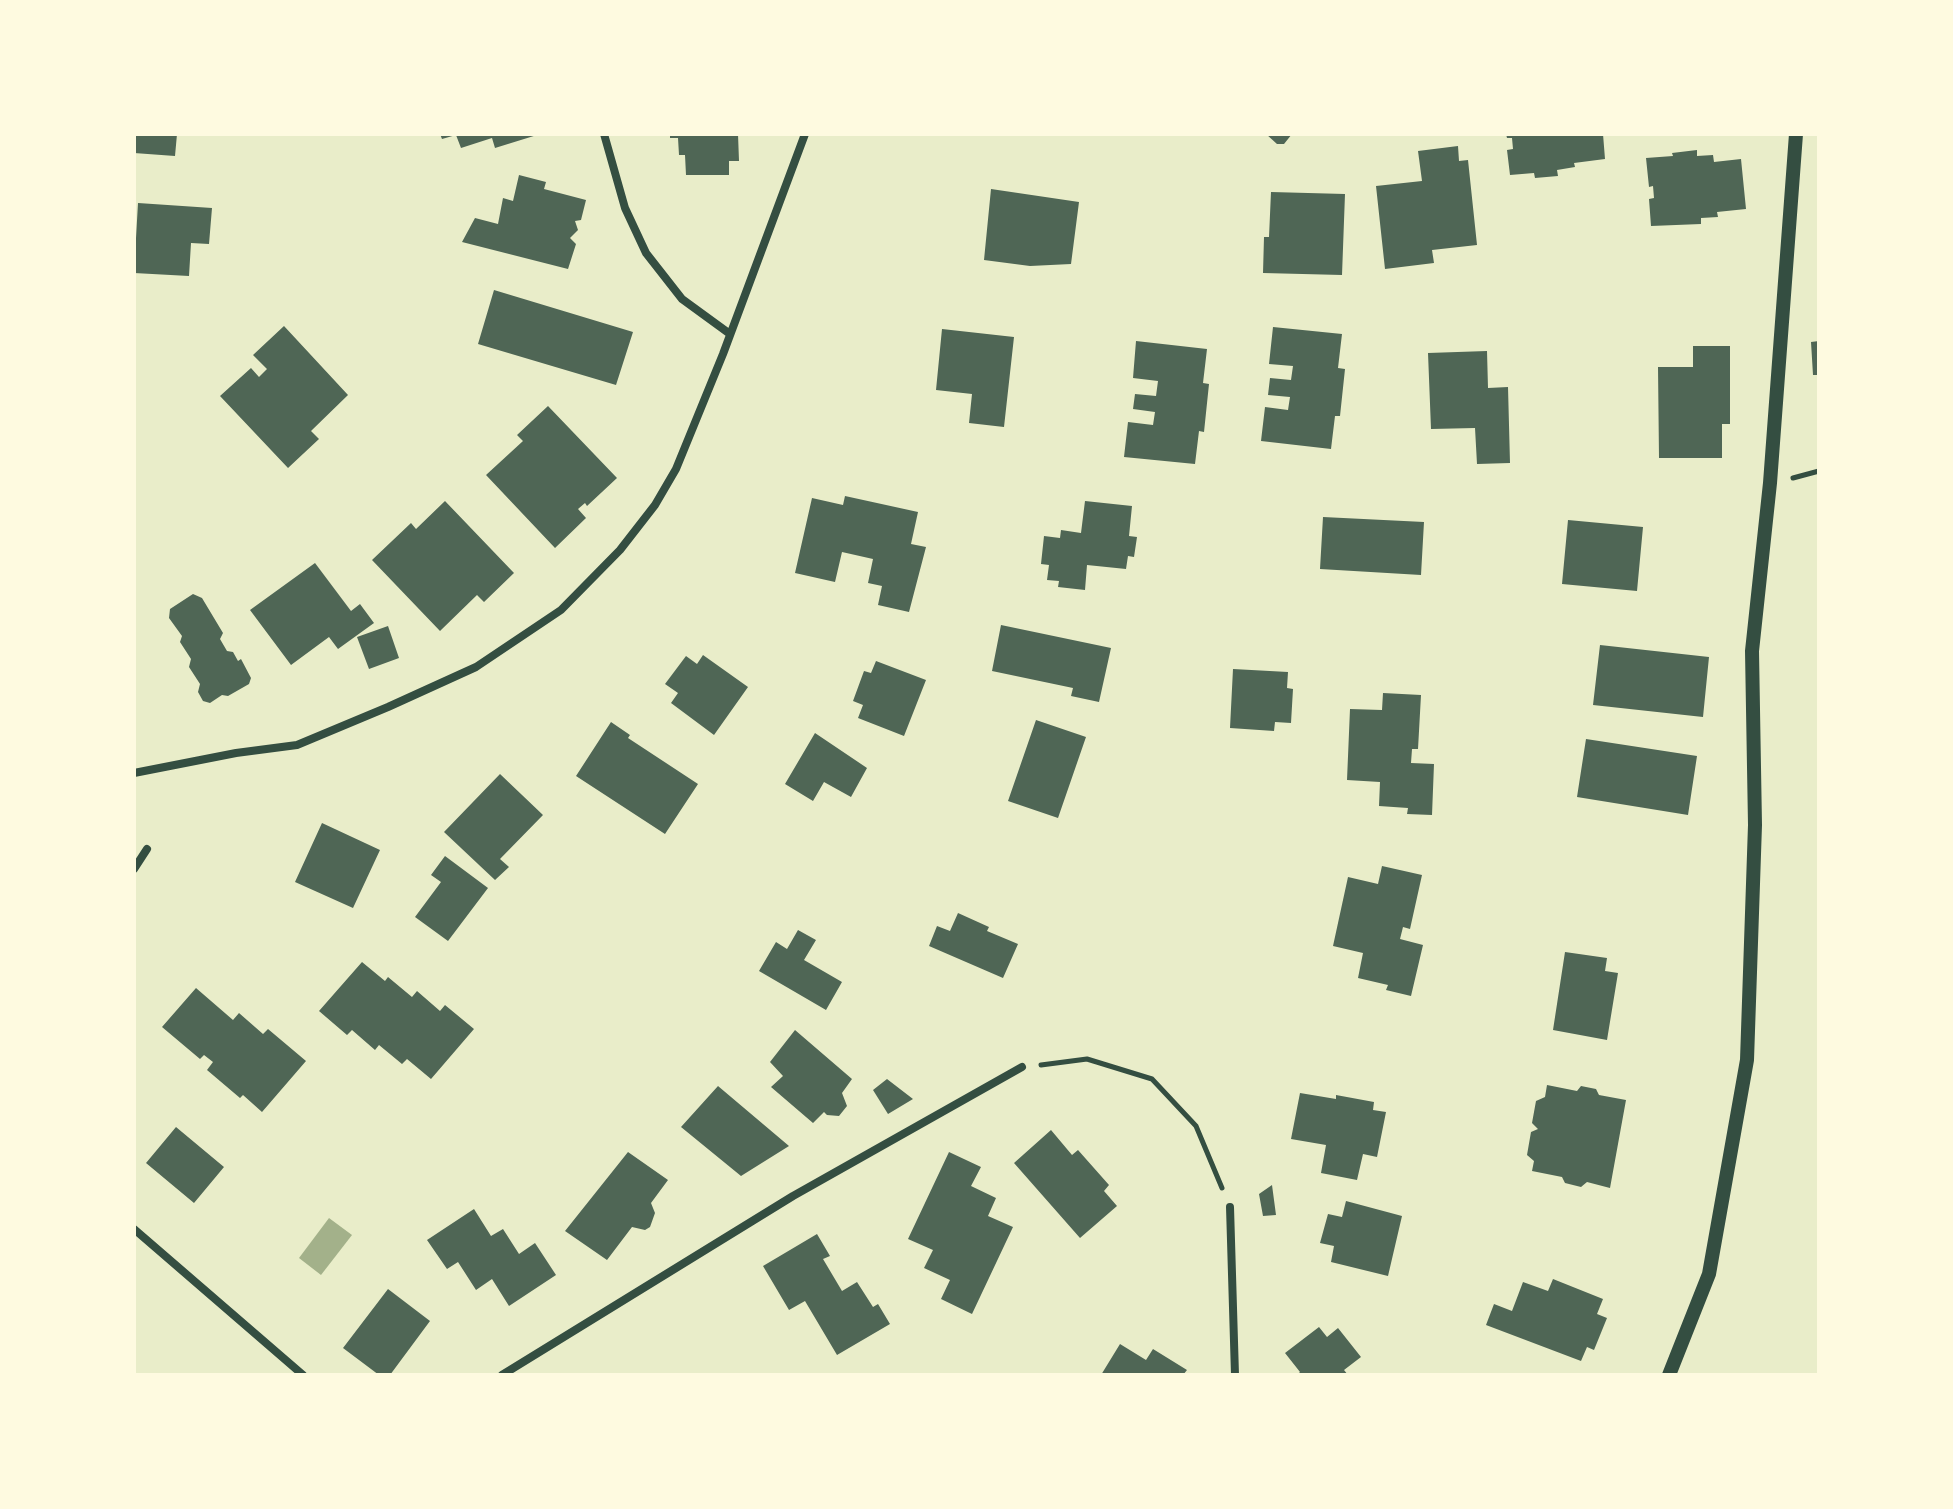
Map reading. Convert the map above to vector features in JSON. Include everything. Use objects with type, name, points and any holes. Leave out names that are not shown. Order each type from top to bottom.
[{"type":"street","points":[[604,134],[625,208],[646,253],[682,299],[730,334]]},
{"type":"street","points":[[134,773],[236,753],[297,745],[476,667],[561,610],[620,550],[655,505],[676,469],[805,134]]},
{"type":"street","points":[[1669,1375],[1709,1274],[1747,1060],[1755,825],[1752,651],[1770,483],[1796,134]]},
{"type":"street","points":[[134,869],[147,849]]},
{"type":"street","points":[[502,1375],[793,1196],[1022,1067]]},
{"type":"street","points":[[1230,1207],[1235,1375]]},
{"type":"street","points":[[134,1229],[303,1375]]},
{"type":"path","points":[[1022,1067],[1087,1059],[1152,1079],[1196,1126],[1230,1207]]},
{"type":"shaded area","points":[[329,1218],[352,1235],[321,1275],[299,1258]]},
{"type":"building","points":[[134,134],[177,134],[175,156],[134,153]]},
{"type":"building","points":[[440,134],[537,135],[495,148],[492,138],[461,148],[456,135],[442,139]]},
{"type":"building","points":[[670,134],[738,134],[739,161],[729,161],[729,175],[686,175],[685,155],[679,155],[678,138],[670,138]]},
{"type":"building","points":[[1266,134],[1292,134],[1284,144],[1277,144]]},
{"type":"building","points":[[1506,134],[1603,134],[1605,159],[1574,163],[1575,167],[1557,170],[1558,176],[1535,178],[1534,173],[1510,175],[1507,150],[1513,149],[1512,138],[1507,138]]},
{"type":"building","points":[[1458,146],[1459,161],[1468,160],[1477,245],[1432,250],[1434,263],[1385,269],[1376,186],[1422,181],[1418,151]]},
{"type":"building","points":[[1697,150],[1697,156],[1713,155],[1714,162],[1741,159],[1746,209],[1717,212],[1718,217],[1701,218],[1701,224],[1651,226],[1649,199],[1654,198],[1653,186],[1649,187],[1646,158]]},
{"type":"building","points":[[519,175],[546,182],[544,189],[586,200],[581,220],[575,221],[578,230],[570,238],[576,244],[568,269],[462,242],[475,218],[498,224],[503,198],[513,201]]},
{"type":"building","points":[[991,189],[1079,202],[1071,264],[1030,266],[984,260]]},
{"type":"building","points":[[1271,192],[1345,194],[1342,275],[1263,273],[1264,237],[1269,237]]},
{"type":"building","points":[[138,203],[212,208],[209,244],[191,243],[189,276],[134,273]]},
{"type":"building","points":[[494,290],[633,332],[616,385],[478,344]]},
{"type":"building","points":[[284,326],[348,395],[311,431],[319,439],[288,468],[220,396],[251,368],[259,377],[267,369],[253,355]]},
{"type":"building","points":[[1273,327],[1342,334],[1338,368],[1345,369],[1340,416],[1335,416],[1331,449],[1261,441],[1265,407],[1288,410],[1290,397],[1268,395],[1270,378],[1291,380],[1293,366],[1269,364]]},
{"type":"building","points":[[942,329],[1014,337],[1004,427],[969,423],[972,394],[936,390]]},
{"type":"building","points":[[1136,341],[1207,349],[1203,383],[1209,384],[1204,432],[1199,431],[1195,464],[1124,457],[1128,422],[1153,425],[1155,412],[1133,409],[1135,394],[1156,396],[1158,381],[1133,378]]},
{"type":"building","points":[[1819,341],[1819,375],[1813,375],[1811,342]]},
{"type":"building","points":[[1693,346],[1730,346],[1730,424],[1722,424],[1722,458],[1659,458],[1658,367],[1693,367]]},
{"type":"building","points":[[1487,351],[1488,388],[1508,387],[1510,463],[1477,464],[1475,428],[1431,429],[1428,353]]},
{"type":"building","points":[[548,406],[617,478],[587,506],[585,503],[578,509],[586,518],[555,548],[486,475],[523,441],[517,435]]},
{"type":"building","points":[[845,496],[918,512],[911,544],[926,547],[909,612],[878,605],[882,586],[868,583],[873,559],[842,552],[835,582],[795,573],[812,498],[843,505]]},
{"type":"building","points":[[445,501],[514,573],[484,602],[477,595],[440,631],[372,560],[411,523],[416,529]]},
{"type":"building","points":[[1085,501],[1132,506],[1129,536],[1137,537],[1134,557],[1128,556],[1126,569],[1087,565],[1085,590],[1058,587],[1059,581],[1047,580],[1049,565],[1041,564],[1044,536],[1060,538],[1061,530],[1081,533]]},
{"type":"building","points":[[1323,517],[1424,522],[1421,575],[1320,569]]},
{"type":"building","points":[[1568,520],[1643,527],[1637,591],[1562,584]]},
{"type":"building","points":[[315,563],[351,611],[360,604],[374,623],[338,649],[329,637],[291,665],[250,610]]},
{"type":"building","points":[[193,594],[202,598],[223,633],[220,639],[227,651],[233,652],[238,661],[241,659],[251,678],[249,684],[210,703],[203,701],[198,692],[200,684],[189,667],[191,659],[180,642],[182,636],[169,618],[170,609]]},
{"type":"building","points":[[1001,625],[1111,648],[1099,702],[1071,696],[1073,688],[992,671]]},
{"type":"building","points":[[388,626],[399,658],[369,669],[357,637]]},
{"type":"building","points":[[1600,645],[1709,657],[1703,717],[1593,705]]},
{"type":"building","points":[[703,655],[748,687],[714,735],[671,703],[678,693],[665,684],[686,656],[697,664]]},
{"type":"building","points":[[876,661],[926,680],[904,736],[858,718],[863,705],[853,701],[864,671],[871,673]]},
{"type":"building","points":[[1233,669],[1288,672],[1287,688],[1293,689],[1291,723],[1275,722],[1274,731],[1230,728]]},
{"type":"building","points":[[1383,693],[1421,695],[1418,749],[1412,749],[1411,763],[1434,764],[1432,815],[1407,814],[1408,808],[1379,806],[1380,782],[1347,780],[1350,709],[1382,710]]},
{"type":"building","points":[[1036,720],[1086,737],[1058,818],[1008,801]]},
{"type":"building","points":[[611,722],[630,735],[628,738],[698,784],[665,834],[576,776]]},
{"type":"building","points":[[815,733],[867,768],[851,797],[824,782],[813,801],[785,784]]},
{"type":"building","points":[[1586,739],[1697,756],[1688,815],[1577,797]]},
{"type":"building","points":[[500,774],[543,815],[500,859],[509,867],[495,880],[444,832]]},
{"type":"building","points":[[322,823],[380,850],[353,908],[295,882]]},
{"type":"building","points":[[445,856],[488,888],[448,941],[415,917],[441,882],[431,875]]},
{"type":"building","points":[[1382,866],[1422,875],[1410,929],[1403,927],[1400,939],[1423,945],[1411,996],[1386,990],[1388,985],[1358,978],[1363,953],[1333,946],[1348,877],[1378,884]]},
{"type":"building","points":[[958,913],[989,927],[987,931],[1018,944],[1003,978],[929,946],[937,926],[950,931]]},
{"type":"building","points":[[798,930],[816,940],[804,960],[842,982],[826,1010],[759,971],[776,942],[787,949]]},
{"type":"building","points":[[1565,952],[1607,958],[1605,971],[1618,973],[1607,1040],[1553,1030]]},
{"type":"building","points":[[362,962],[385,981],[388,977],[412,997],[417,991],[440,1011],[445,1005],[474,1029],[431,1079],[407,1059],[402,1064],[379,1045],[375,1050],[352,1030],[347,1035],[319,1011]]},
{"type":"building","points":[[196,988],[233,1020],[239,1013],[263,1034],[268,1029],[306,1061],[262,1112],[207,1070],[213,1062],[204,1055],[200,1059],[162,1027]]},
{"type":"building","points":[[795,1030],[852,1079],[842,1093],[847,1106],[839,1116],[824,1112],[813,1123],[771,1087],[783,1076],[770,1062]]},
{"type":"building","points":[[887,1079],[913,1099],[888,1114],[873,1090]]},
{"type":"building","points":[[1547,1085],[1577,1091],[1581,1086],[1596,1089],[1599,1095],[1626,1100],[1610,1188],[1587,1182],[1581,1187],[1565,1183],[1562,1177],[1532,1171],[1534,1161],[1527,1155],[1531,1132],[1538,1129],[1532,1123],[1536,1101],[1545,1097]]},
{"type":"building","points":[[718,1086],[789,1146],[741,1176],[681,1127]]},
{"type":"building","points":[[1300,1093],[1374,1102],[1373,1110],[1386,1112],[1377,1157],[1363,1154],[1357,1180],[1321,1173],[1326,1145],[1291,1139]]},
{"type":"building","points":[[176,1127],[224,1167],[194,1203],[146,1163]]},
{"type":"building","points":[[1051,1130],[1072,1155],[1078,1150],[1109,1185],[1104,1191],[1117,1206],[1080,1238],[1014,1163]]},
{"type":"building","points":[[628,1152],[668,1180],[651,1203],[655,1213],[650,1227],[645,1230],[632,1227],[607,1260],[565,1231]]},
{"type":"building","points":[[949,1152],[981,1167],[971,1186],[996,1198],[988,1216],[1013,1227],[972,1314],[941,1299],[950,1280],[924,1268],[933,1250],[908,1239]]},
{"type":"building","points":[[1272,1185],[1276,1215],[1263,1216],[1259,1194]]},
{"type":"building","points":[[1346,1201],[1402,1216],[1388,1276],[1331,1262],[1334,1246],[1320,1243],[1328,1214],[1342,1217]]},
{"type":"building","points":[[474,1209],[491,1236],[503,1229],[519,1254],[535,1243],[556,1275],[509,1306],[492,1279],[476,1290],[458,1262],[447,1269],[427,1240]]},
{"type":"building","points":[[817,1234],[830,1256],[823,1259],[842,1291],[857,1282],[873,1307],[878,1304],[890,1324],[837,1355],[805,1301],[789,1310],[763,1266]]},
{"type":"building","points":[[1553,1279],[1603,1299],[1597,1314],[1607,1318],[1594,1350],[1587,1347],[1581,1361],[1486,1325],[1494,1304],[1512,1311],[1523,1282],[1548,1291]]},
{"type":"building","points":[[388,1289],[430,1321],[390,1375],[379,1375],[343,1348]]},
{"type":"building","points":[[1319,1327],[1327,1337],[1338,1328],[1361,1357],[1344,1370],[1348,1375],[1297,1375],[1300,1372],[1285,1353]]},
{"type":"building","points":[[1120,1344],[1146,1360],[1153,1349],[1187,1370],[1183,1375],[1101,1375]]}]
